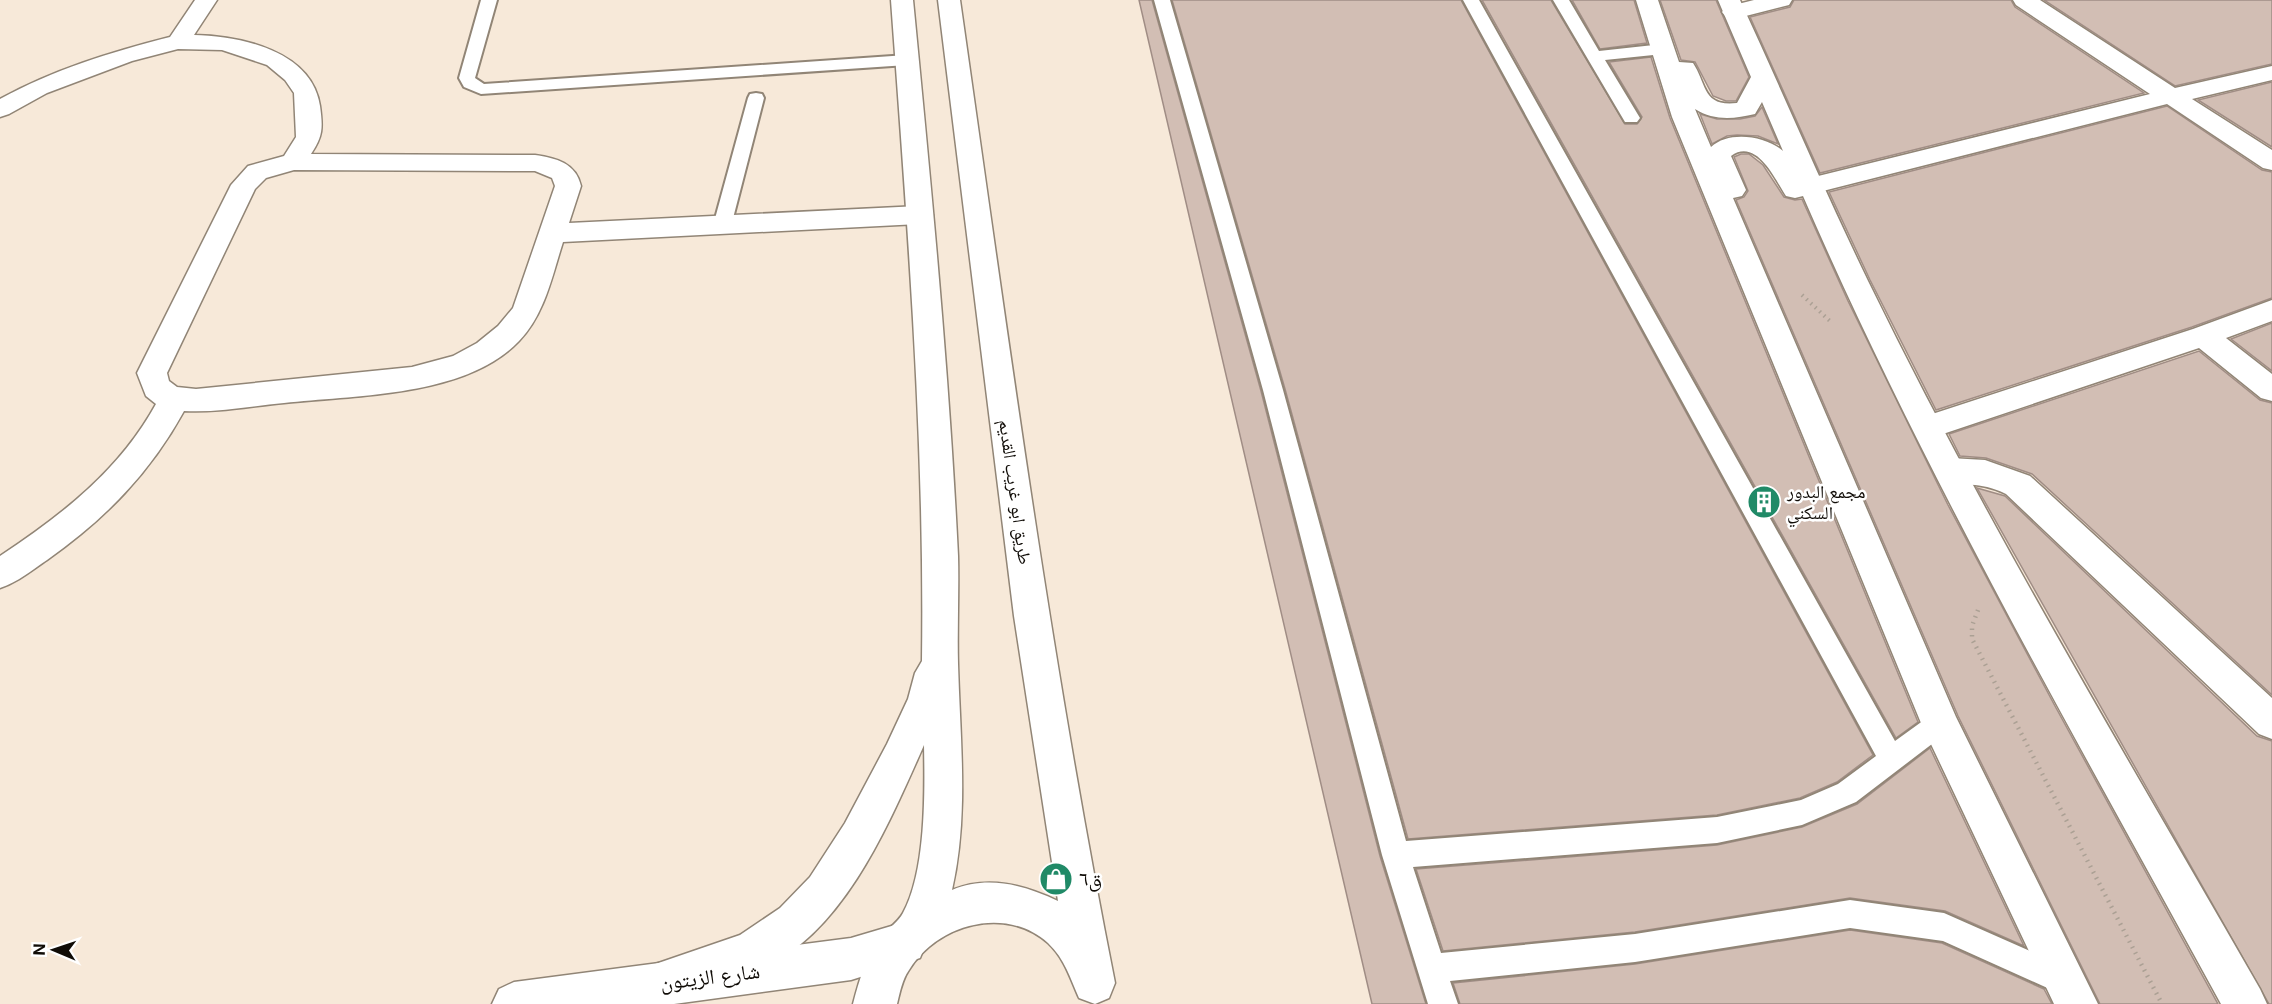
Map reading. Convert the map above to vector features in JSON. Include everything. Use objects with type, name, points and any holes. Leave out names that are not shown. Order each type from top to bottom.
[{"type":"main road","points":[[178,42],[206,0]]},
{"type":"main road","name":"طريق ابو غريب القديم","points":[[875,1004],[876,993],[893,957],[911,936],[928,907],[940,852],[942,791],[940,544],[919,215],[902,0]]},
{"type":"main road","name":"طريق ابو غريب القديم","points":[[949,0],[1049,732],[1095,993]]},
{"type":"main road","points":[[1647,0],[1685,117],[1940,723],[2069,992]]},
{"type":"main road","points":[[1664,0],[1692,91],[1706,107],[1719,111],[1746,109],[1764,76]]},
{"type":"main road","points":[[1781,0],[1732,6],[1854,281],[2023,609],[2245,1004]]},
{"type":"main road","points":[[2024,0],[2272,162]]},
{"type":"main road","points":[[0,109],[38,88],[83,69],[178,42],[224,43],[275,60],[294,75],[306,93],[309,137],[293,162]]},
{"type":"main road","points":[[1811,186],[2272,73]]},
{"type":"main road","points":[[1803,395],[1790,333],[1764,260],[1718,155],[1724,148],[1736,145],[1752,146],[1766,150],[1776,157],[1796,191],[1843,289],[1908,386]]},
{"type":"main road","points":[[293,162],[535,163],[548,165],[564,174],[568,186],[553,232],[526,311],[519,324],[494,348],[458,367],[419,377],[196,400],[174,400],[157,390],[153,382],[152,373],[244,185],[257,172],[293,162]]},
{"type":"main road","points":[[553,232],[722,226],[919,215]]},
{"type":"main road","points":[[1928,427],[2203,336],[2272,309]]},
{"type":"main road","points":[[2203,336],[2272,390]]},
{"type":"main road","points":[[0,574],[55,538],[108,492],[148,445],[174,400]]},
{"type":"main road","points":[[1950,471],[1971,469],[1995,474],[2018,485],[2272,722]]},
{"type":"main road","points":[[653,985],[751,952],[795,923],[824,891],[859,837],[900,756],[926,700],[940,648]]},
{"type":"main road","name":"طريق ابو غريب القديم","points":[[911,936],[951,908],[988,900],[1024,905],[1056,921],[1080,948],[1095,993]]},
{"type":"main road","name":"شارع الزيتون","points":[[514,1004],[851,960],[911,936]]},
{"type":"lane","points":[[489,0],[467,78],[470,83],[481,89],[907,60]]},
{"type":"lane","points":[[1162,0],[1273,390],[1396,855],[1443,1004]]},
{"type":"lane","points":[[1471,0],[1892,759]]},
{"type":"lane","points":[[1561,0],[1631,118]]},
{"type":"lane","points":[[1594,56],[1663,49]]},
{"type":"lane","points":[[722,226],[756,98]]},
{"type":"lane","points":[[1396,855],[1717,830],[1802,812],[1847,793],[1940,723]]},
{"type":"lane","points":[[1433,968],[1635,948],[1850,914],[1944,927],[2069,992]]},
{"type":"path","points":[[1764,260],[1834,325]]},
{"type":"path","points":[[1979,607],[1972,626],[1972,639],[2162,1004]]},
{"type":"building","points":[[1139,0],[1152,0],[1261,391],[1380,856],[1426,1004],[1372,1004]]},
{"type":"building","points":[[1172,0],[1461,0],[1873,755],[1837,782],[1800,798],[1717,815],[1408,839],[1285,389]]},
{"type":"building","points":[[1482,0],[1551,0],[1625,124],[1637,124],[1642,117],[1609,62],[1651,57],[1670,118],[1918,722],[1896,738]]},
{"type":"building","points":[[1572,0],[1634,0],[1647,43],[1600,49]]},
{"type":"building","points":[[1660,0],[1716,0],[1749,77],[1736,101],[1726,101],[1713,96],[1695,62],[1681,60]]},
{"type":"building","points":[[1794,0],[2011,0],[2015,7],[2144,93],[1820,173],[1750,17],[1790,7]]},
{"type":"building","points":[[2044,0],[2272,0],[2272,64],[2175,86]]},
{"type":"building","points":[[2272,82],[2272,147],[2198,100]]},
{"type":"building","points":[[2167,106],[2262,170],[2272,172],[2272,298],[2192,327],[1936,410],[1870,280],[1829,192]]},
{"type":"building","points":[[1762,107],[1778,144],[1758,136],[1737,135],[1727,136],[1712,144],[1700,114],[1717,119],[1740,119],[1755,116]]},
{"type":"building","points":[[1749,154],[1763,165],[1784,197],[1802,199],[1848,301],[1948,505],[2218,1004],[2100,1004],[1958,716],[1736,200],[1744,197],[1748,191],[1734,157]]},
{"type":"building","points":[[2272,323],[2272,371],[2231,339]]},
{"type":"building","points":[[2199,351],[2260,400],[2272,403],[2272,695],[2032,474],[1986,458],[1960,456],[1949,434]]},
{"type":"building","points":[[1977,488],[2005,496],[2257,736],[2272,741],[2272,1004],[2269,1004]]},
{"type":"building","points":[[1930,748],[2024,946],[1945,911],[1850,898],[1635,932],[1443,951],[1416,869],[1717,845],[1802,827],[1857,804]]},
{"type":"building","points":[[1850,930],[1942,943],[2044,989],[2052,1004],[1460,1004],[1453,983],[1635,964]]},
{"type":"place","name":"مجمع البدور السكني","points":[[1764,502]]},
{"type":"place","name":"ق٦","points":[[1056,879]]}]
